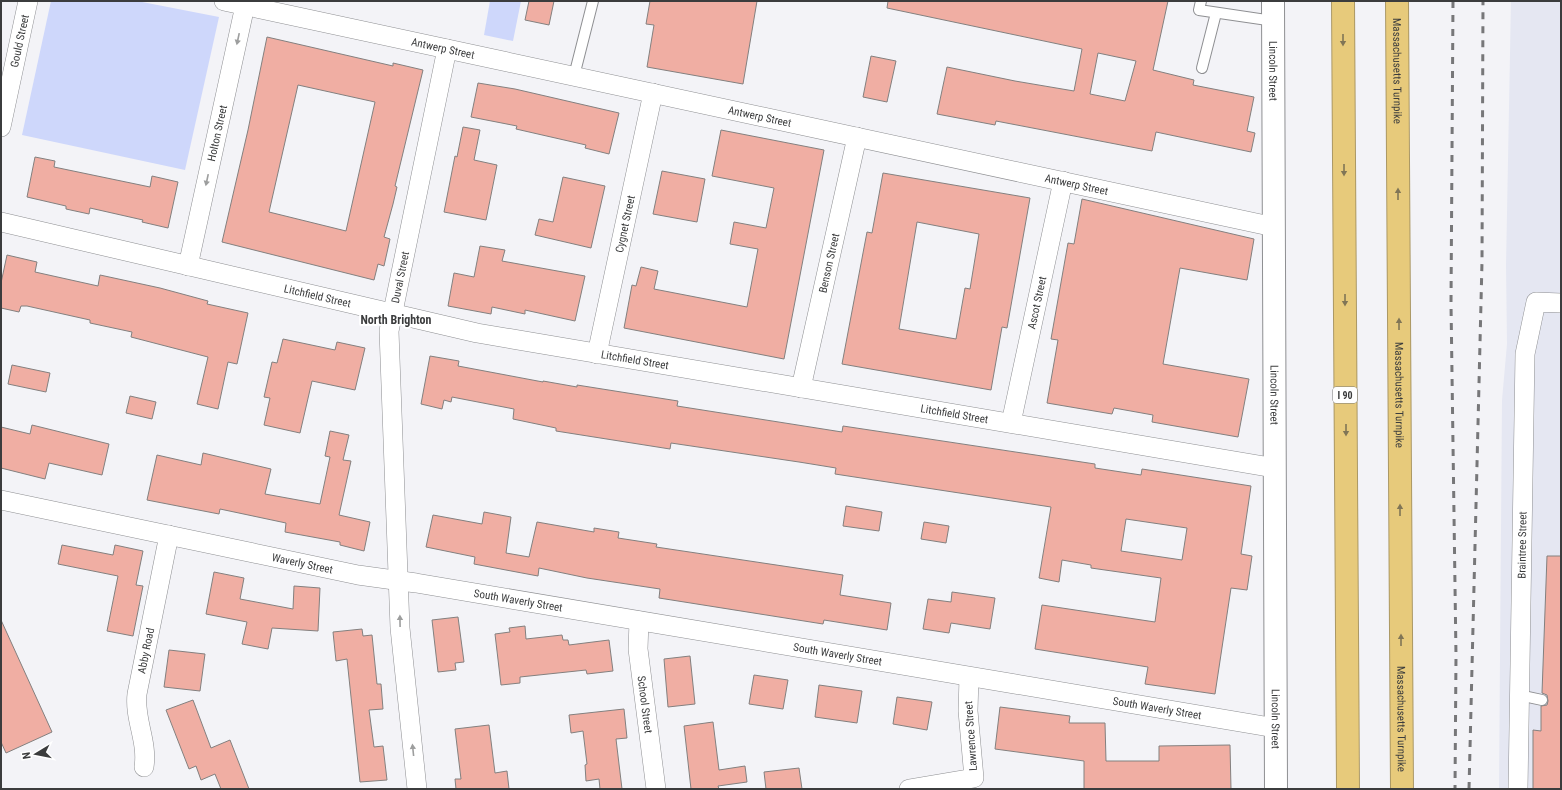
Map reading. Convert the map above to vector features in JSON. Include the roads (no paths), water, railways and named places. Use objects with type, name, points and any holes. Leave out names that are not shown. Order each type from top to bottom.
[{"type":"highway","name":"I 90","points":[[1343,1],[1348,789]]},
{"type":"highway","name":"Massachusetts Turnpike","points":[[1397,1],[1402,789]]},
{"type":"street","name":"Gould Street","points":[[1,128],[28,1]]},
{"type":"street","name":"Antwerp Street","points":[[224,1],[246,3],[447,49],[1274,227]]},
{"type":"street","name":"Holton Street","points":[[188,266],[246,3]]},
{"type":"street","name":"Lincoln Street","points":[[1273,11],[1276,789]]},
{"type":"street","name":"Duval Street","points":[[399,581],[389,331],[391,314],[447,49]]},
{"type":"street","name":"Cygnet Street","points":[[597,354],[653,93]]},
{"type":"street","name":"Benson Street","points":[[801,388],[857,137]]},
{"type":"street","name":"Ascot Street","points":[[1011,423],[1063,182]]},
{"type":"street","name":"Litchfield Street","points":[[1,222],[484,335],[1275,468]]},
{"type":"street","name":"Braintree Street","points":[[1518,789],[1524,354],[1536,302],[1561,303]]},
{"type":"street","name":"Waverly Street","points":[[1,500],[358,575],[399,581]]},
{"type":"street","name":"Abby Road","points":[[144,767],[145,752],[136,708],[137,694],[169,535]]},
{"type":"street","name":"South Waverly Street","points":[[399,581],[1276,728]]},
{"type":"street","points":[[399,581],[401,639],[417,789]]},
{"type":"street","name":"School Street","points":[[639,621],[638,649],[656,789]]},
{"type":"street","name":"Lawrence Street","points":[[909,789],[974,778],[968,711],[969,677]]},
{"type":"lane","points":[[574,76],[594,1]]},
{"type":"lane","points":[[1201,1],[1199,10],[1216,13],[1273,11]]},
{"type":"lane","points":[[1202,68],[1216,13]]},
{"type":"lane","points":[[1519,695],[1542,700]]},
{"type":"railway","points":[[1453,1],[1451,303],[1456,656],[1455,789]]},
{"type":"railway","points":[[1469,789],[1482,262],[1483,1]]},
{"type":"district","name":"North Brighton","points":[[396,320]]}]
